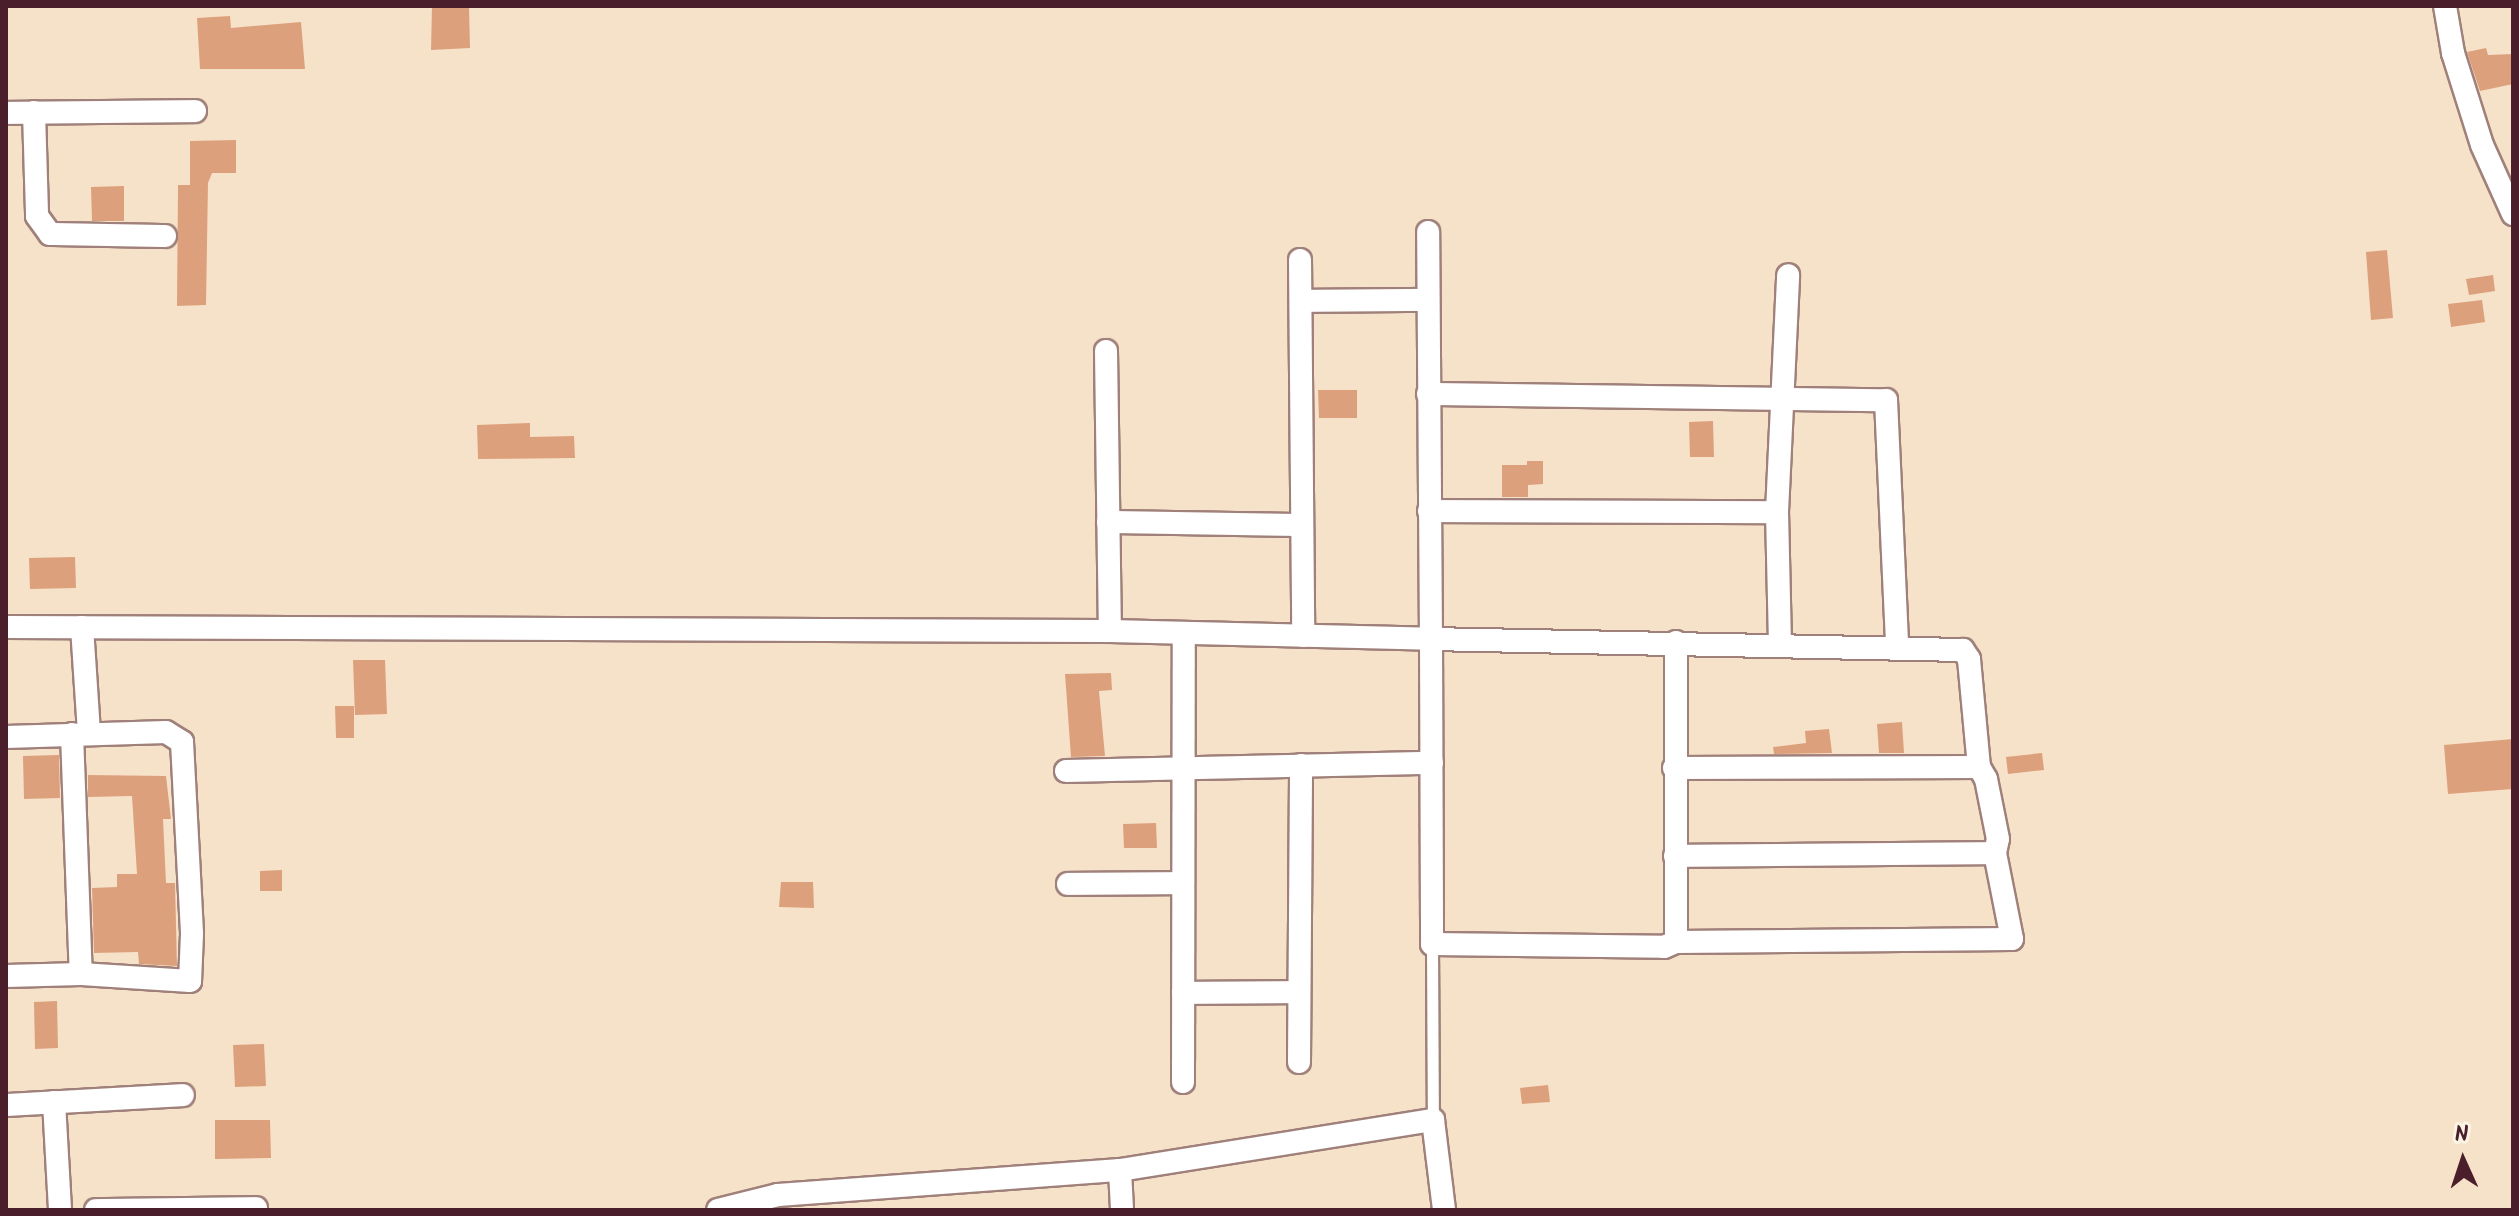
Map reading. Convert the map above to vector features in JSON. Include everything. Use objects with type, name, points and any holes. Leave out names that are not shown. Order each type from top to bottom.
[{"type":"street","points":[[2445,6],[2453,53],[2482,145],[2513,214]]},
{"type":"street","points":[[6,113],[195,111]]},
{"type":"street","points":[[34,112],[37,216],[50,234],[165,236]]},
{"type":"street","points":[[6,627],[1110,631],[1431,639],[1897,645],[1963,650],[1969,659],[1979,767],[1986,779],[1998,839],[1995,853],[2012,939],[1676,942],[1664,947],[1432,944],[1431,639],[1426,300],[1428,232]]},
{"type":"street","points":[[1300,260],[1303,636]]},
{"type":"street","points":[[1780,644],[1777,512],[1785,402],[1788,275]]},
{"type":"street","points":[[1301,301],[1426,300]]},
{"type":"street","points":[[1106,351],[1110,631]]},
{"type":"street","points":[[1428,394],[1785,402],[1886,400],[1897,645]]},
{"type":"street","points":[[1429,511],[1777,512]]},
{"type":"street","points":[[1108,522],[1302,525]]},
{"type":"street","points":[[81,974],[82,627]]},
{"type":"street","points":[[1183,1082],[1184,633]]},
{"type":"street","points":[[1676,642],[1676,942]]},
{"type":"street","points":[[6,737],[166,732],[182,742],[192,934],[190,981],[81,974],[6,976]]},
{"type":"street","points":[[1066,771],[1432,763]]},
{"type":"street","points":[[1299,1062],[1301,765]]},
{"type":"street","points":[[1674,768],[1979,767]]},
{"type":"street","points":[[1675,856],[1995,853]]},
{"type":"street","points":[[1068,884],[1183,883]]},
{"type":"street","points":[[1183,993],[1299,992]]},
{"type":"street","points":[[6,1105],[183,1095]]},
{"type":"street","points":[[54,1102],[60,1210]]},
{"type":"street","points":[[718,1210],[778,1195],[1120,1170],[1433,1120],[1444,1210]]},
{"type":"street","points":[[1120,1170],[1122,1210]]},
{"type":"street","points":[[96,1210],[256,1208]]},
{"type":"lane","points":[[1432,944],[1433,1120]]},
{"type":"building","points":[[432,6],[469,6],[470,48],[431,50]]},
{"type":"building","points":[[230,16],[231,28],[301,22],[305,69],[200,69],[197,18]]},
{"type":"building","points":[[2486,48],[2488,55],[2513,54],[2513,84],[2480,91],[2467,52]]},
{"type":"building","points":[[236,140],[236,173],[212,173],[208,183],[206,305],[177,306],[178,185],[190,185],[190,141]]},
{"type":"building","points":[[124,186],[124,221],[92,221],[91,187]]},
{"type":"building","points":[[2387,250],[2393,318],[2371,320],[2366,252]]},
{"type":"building","points":[[2493,275],[2495,291],[2469,295],[2466,279]]},
{"type":"building","points":[[2482,300],[2485,322],[2451,327],[2448,304]]},
{"type":"building","points":[[1318,390],[1357,390],[1357,418],[1319,418]]},
{"type":"building","points":[[1713,421],[1714,457],[1690,457],[1689,422]]},
{"type":"building","points":[[530,423],[530,437],[574,436],[575,458],[478,459],[477,425]]},
{"type":"building","points":[[1527,461],[1543,461],[1543,484],[1528,485],[1528,497],[1502,497],[1502,465],[1527,465]]},
{"type":"building","points":[[75,557],[76,588],[30,589],[29,558]]},
{"type":"building","points":[[353,660],[385,660],[387,714],[355,715]]},
{"type":"building","points":[[1111,673],[1112,690],[1099,691],[1105,756],[1071,757],[1065,674]]},
{"type":"building","points":[[335,706],[354,706],[354,738],[336,738]]},
{"type":"building","points":[[1902,722],[1904,753],[1879,753],[1877,724]]},
{"type":"building","points":[[1829,729],[1832,753],[1774,754],[1773,747],[1806,743],[1805,731]]},
{"type":"building","points":[[2513,739],[2513,789],[2448,794],[2444,745]]},
{"type":"building","points":[[2042,753],[2044,770],[2008,774],[2006,757]]},
{"type":"building","points":[[59,755],[60,798],[24,799],[23,756]]},
{"type":"building","points":[[88,775],[166,776],[171,819],[163,819],[166,883],[175,883],[177,966],[139,964],[138,952],[94,953],[92,888],[117,887],[117,874],[137,874],[132,796],[88,797]]},
{"type":"building","points":[[1156,823],[1157,848],[1124,848],[1123,824]]},
{"type":"building","points":[[282,870],[282,891],[260,891],[260,871]]},
{"type":"building","points":[[781,882],[813,882],[814,908],[779,907]]},
{"type":"building","points":[[57,1001],[58,1048],[35,1049],[34,1002]]},
{"type":"building","points":[[264,1044],[266,1086],[235,1087],[233,1045]]},
{"type":"building","points":[[1548,1085],[1550,1102],[1522,1104],[1520,1088]]},
{"type":"building","points":[[215,1120],[270,1120],[271,1158],[215,1159]]}]
